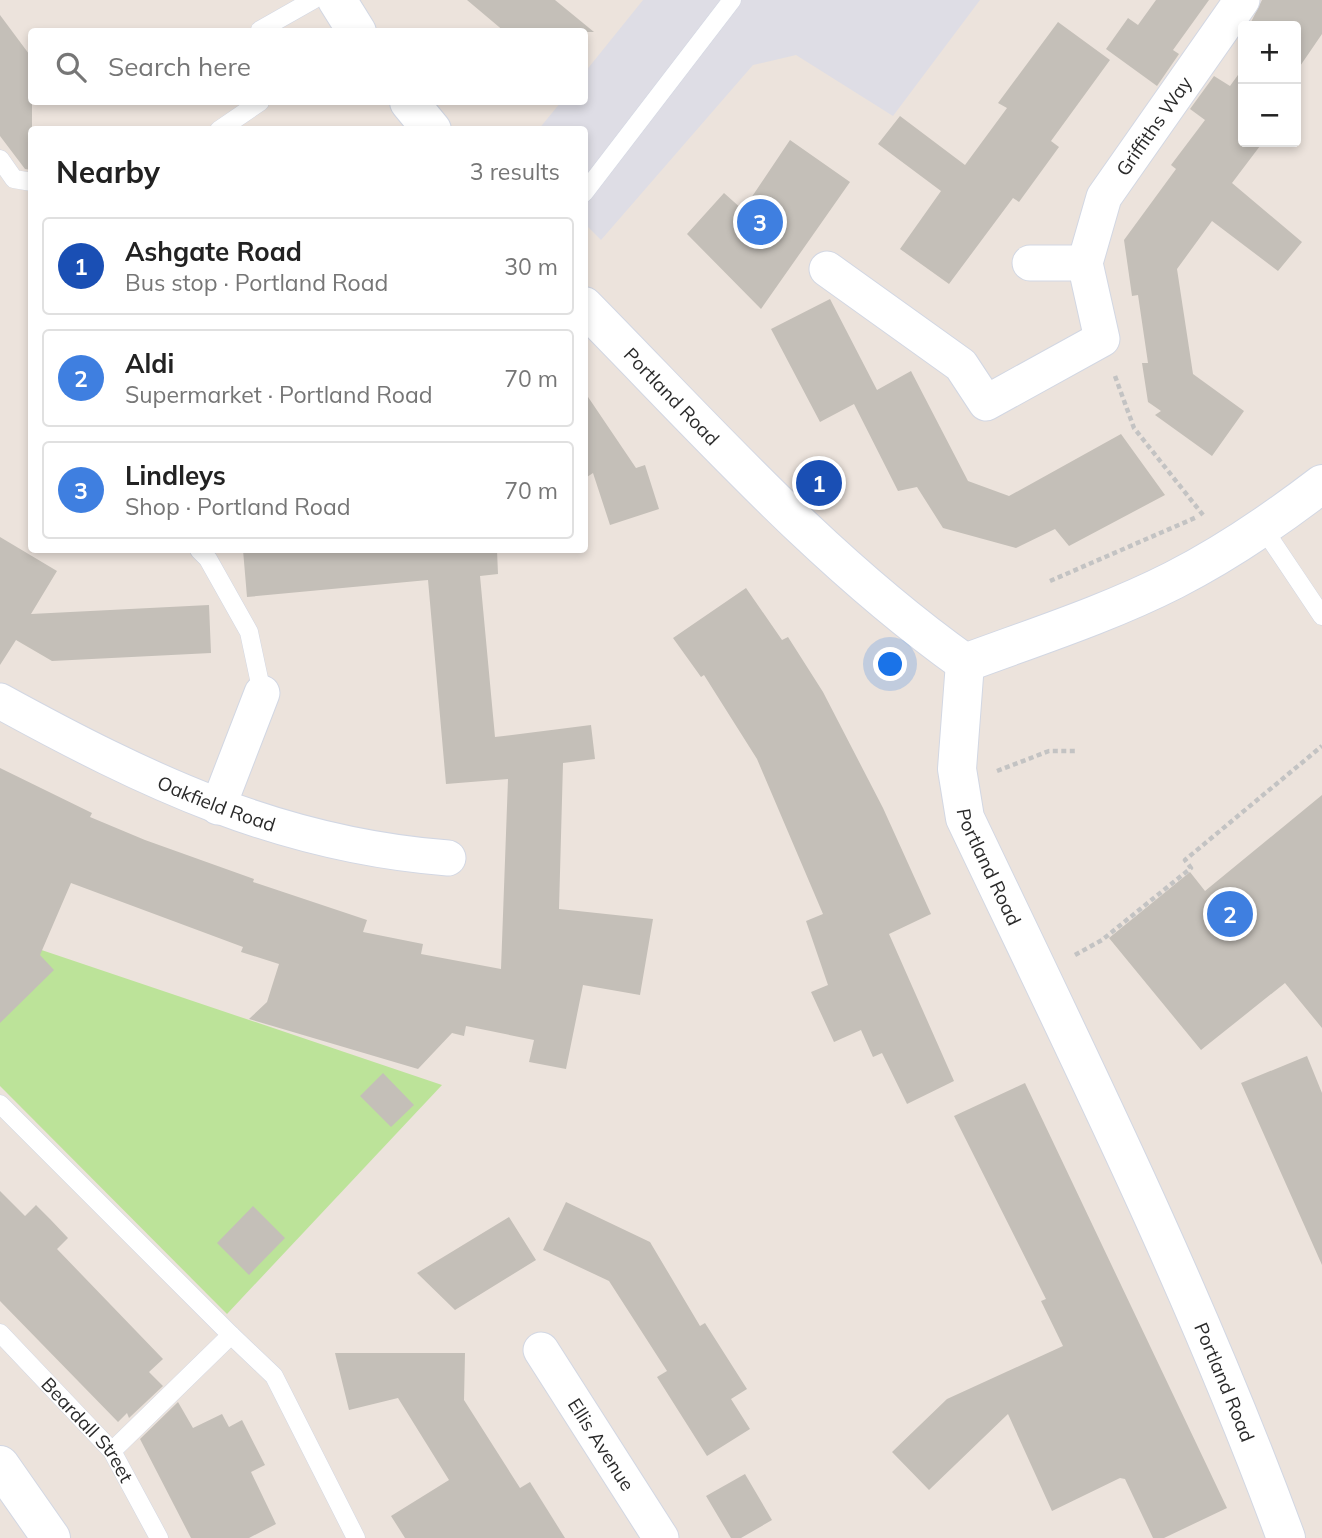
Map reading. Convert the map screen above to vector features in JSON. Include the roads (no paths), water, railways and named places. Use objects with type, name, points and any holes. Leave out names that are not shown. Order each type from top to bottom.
[{"type":"street","points":[[337,0],[354,28]]},
{"type":"street","name":"Griffiths Way","points":[[827,269],[961,365],[986,403],[1102,338],[1085,263],[1104,197],[1242,0]]},
{"type":"street","points":[[411,105],[429,126]]},
{"type":"street","points":[[1030,263],[1085,263]]},
{"type":"street","name":"Portland Road","points":[[588,310],[804,530],[908,622],[965,663],[957,769],[965,818],[1166,1241],[1256,1455],[1286,1538]]},
{"type":"street","points":[[965,663],[1101,613],[1162,585],[1263,528],[1322,484]]},
{"type":"street","points":[[218,807],[262,692]]},
{"type":"street","name":"Oakfield Road","points":[[0,701],[109,761],[218,807],[295,832],[387,853],[448,858]]},
{"type":"street","name":"Ellis Avenue","points":[[541,1350],[661,1538]]},
{"type":"street","points":[[0,1465],[51,1538]]},
{"type":"lane","points":[[264,28],[313,0]]},
{"type":"lane","points":[[588,188],[732,0]]},
{"type":"lane","points":[[225,126],[256,105]]},
{"type":"lane","points":[[0,159],[14,179],[28,181]]},
{"type":"lane","points":[[1263,528],[1322,616]]},
{"type":"lane","points":[[202,553],[249,632],[262,692]]},
{"type":"lane","points":[[0,1104],[274,1376],[356,1538]]},
{"type":"lane","name":"Beardall Street","points":[[0,1333],[112,1451],[159,1538]]},
{"type":"lane","points":[[112,1451],[231,1335]]},
{"type":"place","name":"Lindleys","points":[[760,222]]},
{"type":"place","name":"Ashgate Road","points":[[819,483]]},
{"type":"place","name":"Aldi","points":[[1230,914]]}]
